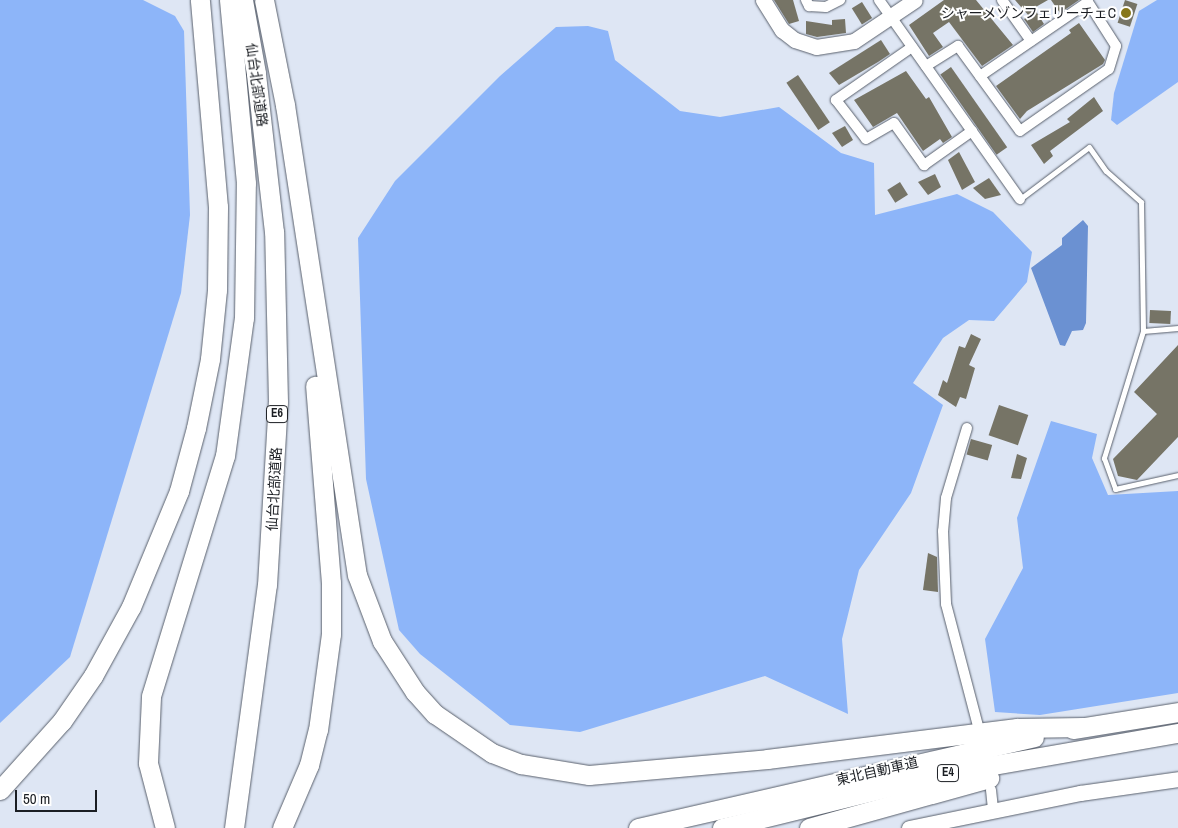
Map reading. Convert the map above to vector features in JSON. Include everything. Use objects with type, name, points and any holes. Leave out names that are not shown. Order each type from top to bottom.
[{"type":"highway","points":[[0,790],[62,721],[93,676],[131,607],[179,491],[196,428],[210,359],[217,290],[218,207],[200,0]]},
{"type":"highway","points":[[165,828],[148,763],[151,696],[225,456],[244,318],[246,182],[229,0]]},
{"type":"highway","name":"仙台北部道路","points":[[234,828],[267,585],[278,402],[274,232],[259,91],[243,0]]},
{"type":"highway","points":[[264,0],[285,105],[348,534],[368,612],[415,692],[435,714],[492,753],[550,770],[628,774],[1017,728],[1084,727]]},
{"type":"highway","points":[[282,828],[309,765],[318,730],[331,634],[306,258]]},
{"type":"highway","name":"東北自動車道","points":[[638,828],[907,764],[1084,727],[1178,712]]},
{"type":"highway","points":[[809,828],[946,788],[1178,734]]},
{"type":"highway","name":"東北自動車道","points":[[722,828],[942,774],[1178,734]]},
{"type":"street","points":[[763,0],[782,30],[794,40],[816,47],[854,42],[915,0]]},
{"type":"street","points":[[806,0],[808,6],[826,7],[840,0]]},
{"type":"street","points":[[879,0],[1020,199]]},
{"type":"street","points":[[1002,0],[1030,42]]},
{"type":"street","points":[[926,66],[958,46],[1020,132],[1109,69],[1116,46],[1088,2],[980,76]]},
{"type":"street","points":[[912,47],[836,100],[866,140],[894,123],[924,165],[972,131]]},
{"type":"street","points":[[967,428],[946,498],[943,531],[946,604],[978,726]]},
{"type":"street","points":[[909,828],[993,810],[1178,779]]},
{"type":"street","points":[[991,790],[993,810]]},
{"type":"lane","points":[[1020,199],[1089,147],[1106,171],[1141,202],[1143,331],[1104,458],[1115,489],[1178,475]]},
{"type":"lane","points":[[1143,331],[1178,328]]},
{"type":"shaded area","points":[[0,0],[143,0],[175,16],[184,31],[190,215],[181,293],[70,657],[0,723]]},
{"type":"shaded area","points":[[1157,0],[1178,0],[1178,82],[1117,125],[1111,120],[1114,93],[1139,11]]},
{"type":"shaded area","points":[[588,26],[608,31],[615,60],[680,111],[720,117],[779,107],[841,153],[874,163],[875,215],[957,194],[993,212],[1032,252],[1027,282],[994,321],[969,320],[943,338],[913,383],[943,405],[911,493],[859,570],[842,639],[848,714],[765,676],[580,732],[510,725],[420,654],[399,630],[366,479],[358,238],[395,181],[500,76],[556,27]]},
{"type":"shaded area","points":[[1083,220],[1088,226],[1086,323],[1083,330],[1072,331],[1065,346],[1060,345],[1031,268],[1062,245],[1062,238]]},
{"type":"shaded area","points":[[1051,421],[1097,434],[1092,458],[1108,495],[1178,491],[1178,693],[1040,715],[995,712],[985,639],[1023,568],[1017,518]]},
{"type":"building","points":[[774,0],[793,0],[799,21],[789,24]]},
{"type":"building","points":[[944,0],[976,0],[1013,45],[982,66],[949,22],[933,33],[943,47],[929,56],[909,25]]},
{"type":"building","points":[[1015,0],[1048,0],[1034,8],[1044,24],[1033,32],[1024,19],[1029,16]]},
{"type":"building","points":[[1051,0],[1079,0],[1060,13]]},
{"type":"building","name":"シャーメゾンフェリーチェC","points":[[1125,0],[1137,4],[1130,27],[1118,23]]},
{"type":"building","points":[[862,2],[872,18],[862,24],[852,8]]},
{"type":"building","points":[[845,19],[846,33],[817,37],[806,34],[806,21],[832,25],[832,20]]},
{"type":"building","points":[[1079,23],[1105,60],[1103,64],[1027,111],[1020,119],[996,86],[1071,33],[1069,30]]},
{"type":"building","points":[[881,40],[890,54],[878,62],[839,85],[829,73]]},
{"type":"building","points":[[951,67],[1007,147],[997,155],[940,74]]},
{"type":"building","points":[[906,71],[926,99],[929,97],[952,137],[943,143],[940,139],[923,151],[897,113],[873,127],[854,100]]},
{"type":"building","points":[[798,75],[830,122],[818,130],[786,83]]},
{"type":"building","points":[[1094,97],[1103,111],[1050,151],[1053,156],[1044,164],[1031,145],[1070,122],[1067,119]]},
{"type":"building","points":[[845,126],[853,140],[842,147],[832,133]]},
{"type":"building","points":[[959,152],[975,182],[962,190],[948,160]]},
{"type":"building","points":[[935,174],[941,187],[928,195],[918,182]]},
{"type":"building","points":[[989,178],[1001,195],[985,199],[973,188]]},
{"type":"building","points":[[900,182],[908,195],[895,203],[887,190]]},
{"type":"building","points":[[1150,310],[1171,311],[1170,324],[1149,323]]},
{"type":"building","points":[[971,334],[981,339],[969,365],[975,368],[966,399],[960,397],[956,407],[938,395],[943,380],[947,383],[959,346],[965,348]]},
{"type":"building","points":[[1178,345],[1178,437],[1137,480],[1118,476],[1113,459],[1157,414],[1134,392]]},
{"type":"building","points":[[999,405],[1028,415],[1018,445],[989,435]]},
{"type":"building","points":[[971,439],[992,445],[988,460],[967,454]]},
{"type":"building","points":[[1017,454],[1027,458],[1021,479],[1011,478]]},
{"type":"building","points":[[928,553],[937,557],[938,592],[923,590]]},
{"type":"place","name":"シャーメゾンフェリーチェC","points":[[1126,13]]}]
